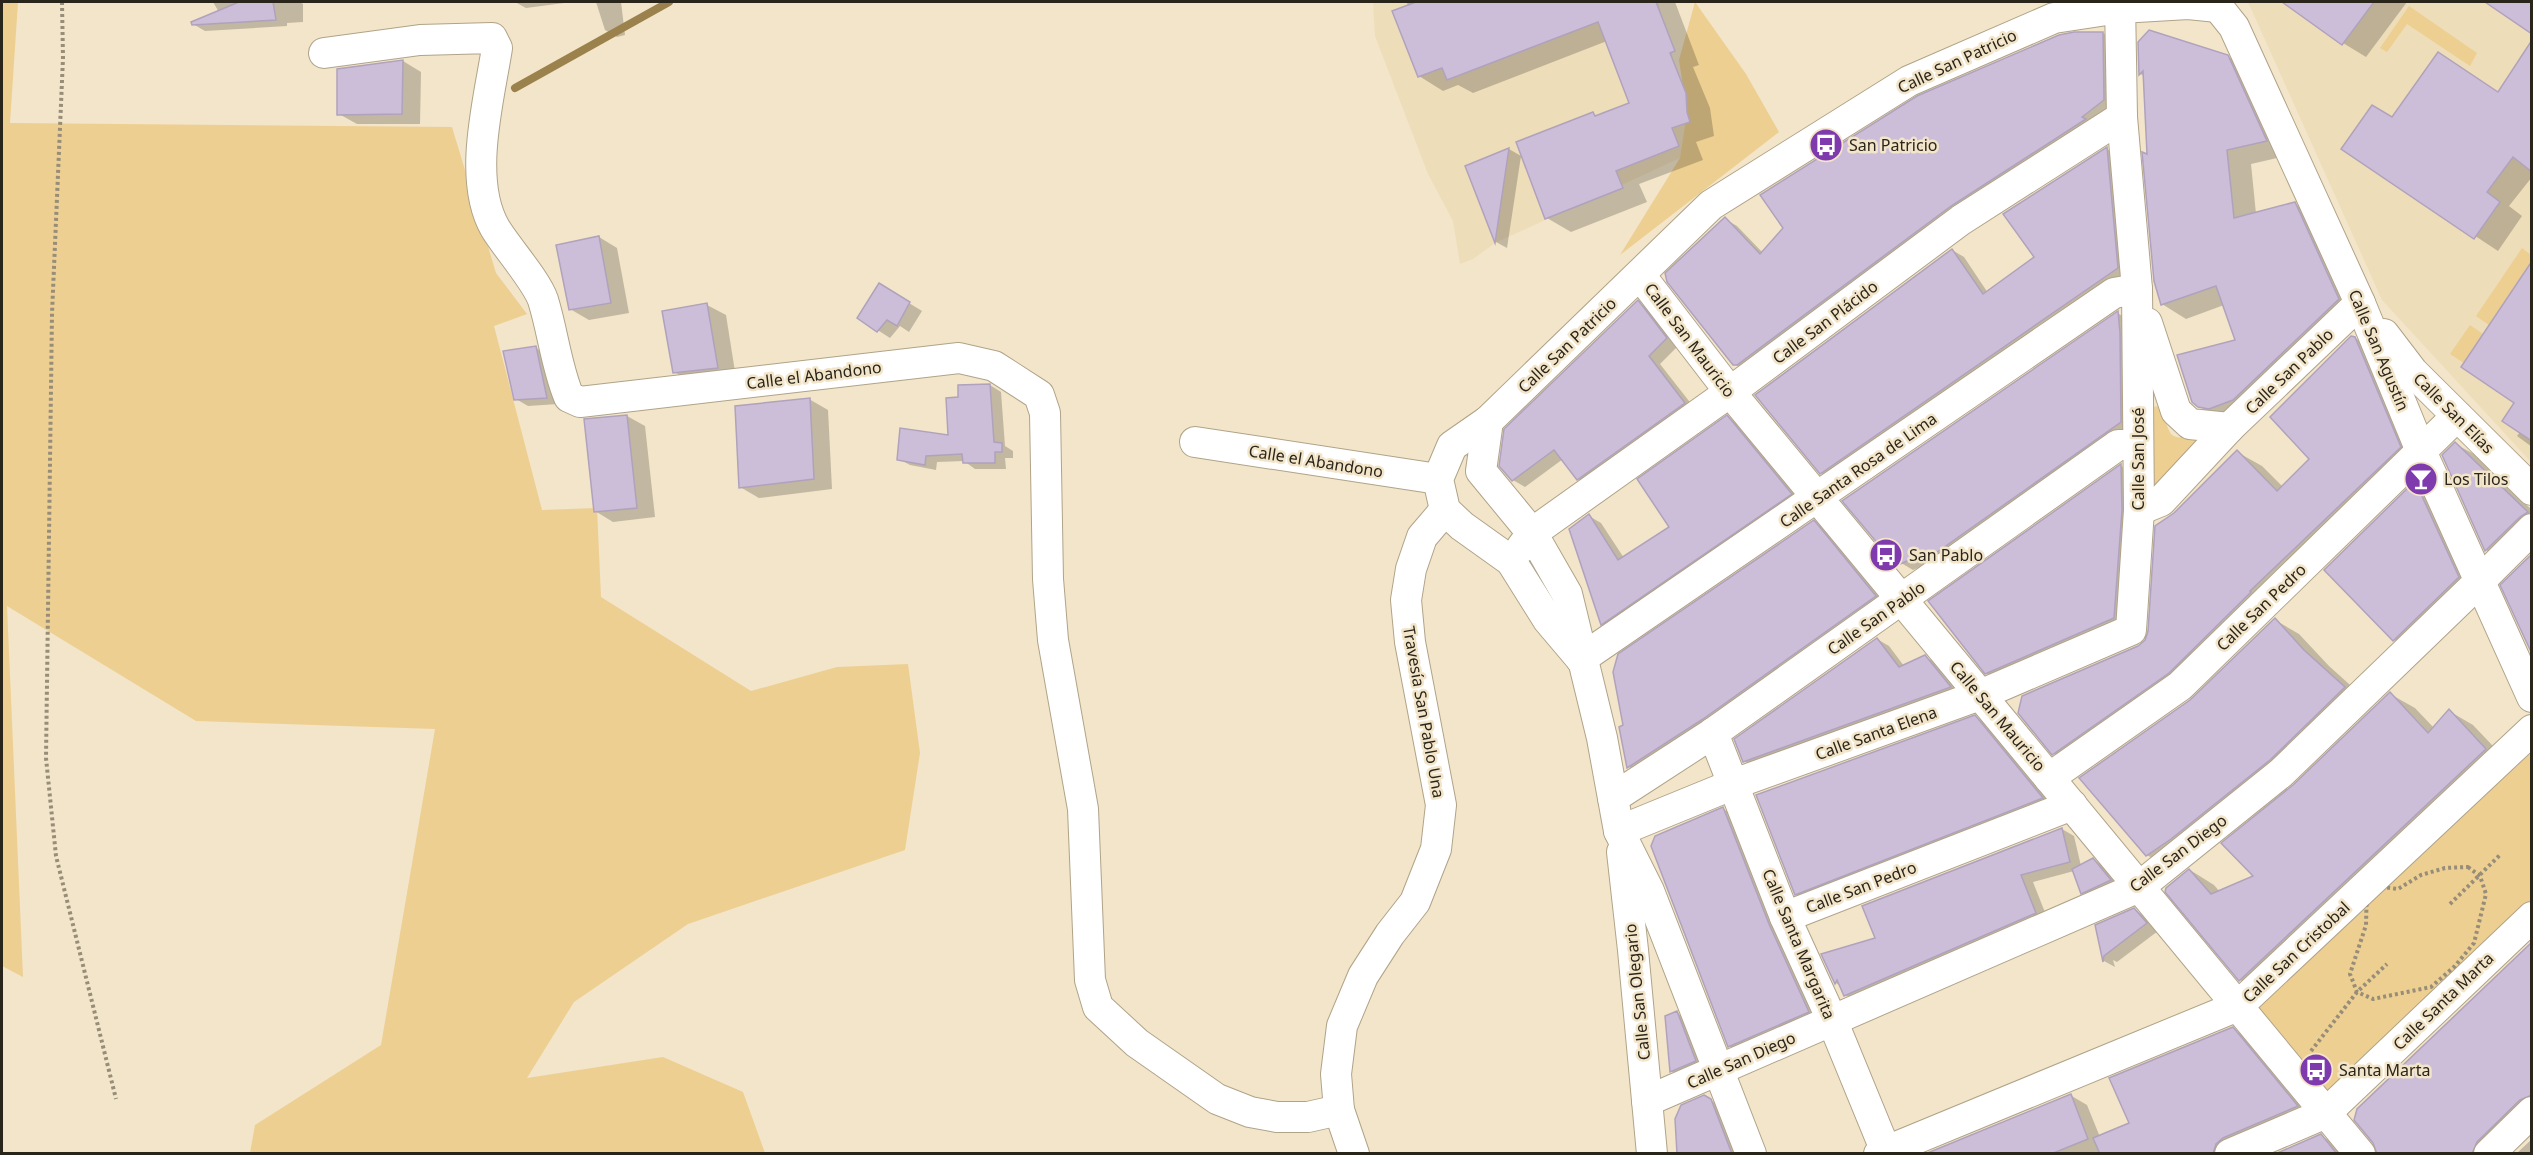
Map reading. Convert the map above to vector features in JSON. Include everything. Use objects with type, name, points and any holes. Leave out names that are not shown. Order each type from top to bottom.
[{"type":"street","name":"Calle San Patricio","points":[[1442,473],[1452,446],[1488,421],[1711,205],[1909,81],[2054,18],[2120,4],[2220,4]]},
{"type":"street","name":"Calle San José","points":[[2120,4],[2122,117],[2137,289],[2139,510],[2131,630]]},
{"type":"street","name":"Calle San Agustín","points":[[2220,4],[2234,27],[2360,303],[2421,451],[2532,697]]},
{"type":"street","name":"Calle el Abandono","points":[[324,52],[420,40],[492,38],[497,48],[482,144],[482,190],[494,225],[542,298],[563,382],[569,397],[580,402],[959,358],[994,366],[1040,395],[1045,413],[1048,579],[1053,639],[1083,809],[1090,980],[1098,1007],[1137,1043],[1217,1099],[1250,1112],[1277,1117],[1308,1118],[1339,1110]]},
{"type":"street","name":"Calle San Plácido","points":[[1511,561],[1532,533],[1730,393],[1961,220],[2122,117]]},
{"type":"street","name":"Calle San Mauricio","points":[[1640,274],[1730,393],[2360,1154]]},
{"type":"street","name":"Calle San José","points":[[2137,289],[2176,411],[2190,424],[2229,428]]},
{"type":"street","name":"Calle Santa Rosa de Lima","points":[[1581,659],[2114,293],[2137,289]]},
{"type":"street","name":"Calle San Elías","points":[[2360,303],[2413,372],[2532,490]]},
{"type":"street","name":"Calle San Pablo","points":[[2139,510],[2161,501],[2229,428],[2360,303]]},
{"type":"street","name":"Calle San Pedro","points":[[2049,778],[2180,686],[2457,416]]},
{"type":"street","points":[[1481,471],[1488,421]]},
{"type":"street","name":"Calle el Abandono","points":[[1195,442],[1442,473],[1464,464],[1481,471]]},
{"type":"street","name":"Calle San Pablo","points":[[1614,798],[1713,734],[2118,445],[2138,445]]},
{"type":"street","name":"Calle San Olegario","points":[[1481,471],[1532,533],[1567,594],[1614,798],[1633,950],[1652,1154]]},
{"type":"street","points":[[1442,473],[1445,510],[1462,526],[1511,561],[1548,620],[1581,659]]},
{"type":"street","name":"Travesía San Pablo Una","points":[[1339,1110],[1336,1074],[1342,1026],[1363,976],[1390,934],[1415,902],[1436,849],[1441,805],[1410,642],[1406,600],[1411,569],[1422,537],[1445,510]]},
{"type":"street","name":"Calle San Diego","points":[[1647,1101],[2139,887],[2282,773],[2532,529]]},
{"type":"street","name":"Calle Santa Elena","points":[[1619,831],[1734,784],[1980,695],[2131,630]]},
{"type":"street","name":"Calle San Cristobal","points":[[1884,1153],[2238,1006],[2532,730]]},
{"type":"street","name":"Calle Santa Margarita","points":[[1713,734],[1785,917],[1832,1020],[1884,1153]]},
{"type":"street","name":"Calle San Pedro","points":[[1785,917],[2072,805]]},
{"type":"street","points":[[1619,831],[1649,891],[1750,1154]]},
{"type":"street","name":"Calle Santa Marta","points":[[2230,1154],[2326,1113],[2532,917]]},
{"type":"street","points":[[1633,950],[1667,940]]},
{"type":"street","points":[[1339,1110],[1354,1154]]},
{"type":"street","points":[[2489,1154],[2532,1112]]},
{"type":"path","points":[[62,2],[63,58],[52,314],[46,758],[56,856],[116,1099]]},
{"type":"path","points":[[2450,904],[2501,854]]},
{"type":"path","points":[[2468,867],[2480,876],[2486,894],[2482,915],[2474,943],[2455,966],[2431,987],[2373,999],[2357,992],[2350,974],[2366,925],[2367,885],[2398,889],[2421,875],[2445,868],[2468,867]]},
{"type":"path","points":[[2294,1073],[2357,992],[2387,964]]},
{"type":"shaded area","points":[[2,2],[18,2],[10,123],[452,127],[496,273],[527,314],[494,326],[542,510],[597,508],[601,597],[751,691],[837,667],[908,664],[920,753],[905,850],[688,924],[574,1002],[527,1078],[663,1057],[743,1092],[765,1153],[250,1153],[255,1125],[381,1045],[435,729],[196,721],[7,606],[23,977],[2,966]]},
{"type":"shaded area","points":[[1373,2],[1658,2],[1687,112],[1680,158],[1495,243],[1473,259],[1460,264],[1453,221],[1428,174],[1375,36]]},
{"type":"shaded area","points":[[1695,2],[1746,74],[1779,132],[1620,255],[1680,158],[1687,112],[1679,60]]},
{"type":"shaded area","points":[[2248,2],[2485,2],[2531,34],[2531,462],[2382,300]]},
{"type":"shaded area","points":[[2409,6],[2477,53],[2470,66],[2407,24],[2387,52],[2380,48]]},
{"type":"shaded area","points":[[2522,248],[2531,255],[2531,261],[2489,325],[2476,316]]},
{"type":"shaded area","points":[[2470,325],[2483,334],[2464,363],[2450,354]]},
{"type":"shaded area","points":[[2161,406],[2171,434],[2181,438],[2199,435],[2205,443],[2154,495],[2149,407]]},
{"type":"shaded area","points":[[2531,730],[2531,917],[2326,1113],[2238,1006]]},
{"type":"building","points":[[239,2],[273,2],[276,20],[192,25],[191,22]]},
{"type":"building","points":[[1416,2],[1656,2],[1675,51],[1670,53],[1686,93],[1690,122],[1672,128],[1679,146],[1616,171],[1623,188],[1545,219],[1516,142],[1593,112],[1595,116],[1629,103],[1598,22],[1447,80],[1442,68],[1418,77],[1392,11]]},
{"type":"building","points":[[2282,2],[2374,2],[2342,45]]},
{"type":"building","points":[[2485,2],[2532,2],[2532,34]]},
{"type":"building","points":[[2149,30],[2228,55],[2267,141],[2227,150],[2234,218],[2295,202],[2339,299],[2233,400],[2209,409],[2198,407],[2192,402],[2177,355],[2235,340],[2216,286],[2161,305],[2154,281],[2142,152],[2147,154],[2143,71],[2139,75],[2138,42]]},
{"type":"building","points":[[2074,32],[2103,32],[2104,100],[2082,117],[2086,119],[1951,206],[1737,365],[1733,365],[1667,282],[1665,273],[1725,217],[1760,254],[1783,228],[1760,195],[1917,96],[2059,35]]},
{"type":"building","points":[[2532,40],[2532,172],[2513,157],[2487,192],[2500,202],[2474,239],[2341,149],[2372,105],[2392,117],[2438,52],[2498,92]]},
{"type":"building","points":[[403,60],[402,114],[337,115],[337,69]]},
{"type":"building","points":[[2107,147],[2118,268],[1820,474],[1755,395],[1952,249],[1983,294],[2034,257],[2003,214]]},
{"type":"building","points":[[1509,148],[1495,243],[1465,166]]},
{"type":"building","points":[[599,236],[611,303],[569,310],[556,245]]},
{"type":"building","points":[[2532,261],[2532,441],[2502,421],[2514,403],[2461,367]]},
{"type":"building","points":[[879,283],[910,302],[897,326],[887,320],[877,332],[857,318]]},
{"type":"building","points":[[1638,300],[1667,338],[1649,356],[1685,403],[1577,480],[1554,450],[1512,481],[1499,466],[1504,429]]},
{"type":"building","points":[[707,303],[718,368],[673,373],[662,311]]},
{"type":"building","points":[[2118,311],[2121,422],[1933,555],[1931,551],[1900,564],[1891,553],[1890,558],[1842,501]]},
{"type":"building","points":[[2351,336],[2355,337],[2401,447],[2250,591],[2169,673],[2052,755],[2018,713],[2022,696],[2138,646],[2145,640],[2148,631],[2155,526],[2174,513],[2237,450],[2277,491],[2309,459],[2270,417]]},
{"type":"building","points":[[536,346],[547,398],[514,400],[503,351]]},
{"type":"building","points":[[990,384],[994,442],[1002,443],[1002,452],[995,452],[995,463],[963,463],[962,454],[926,456],[925,465],[897,460],[900,428],[948,435],[946,398],[958,397],[958,385]]},
{"type":"building","points":[[810,398],[814,479],[739,488],[735,406]]},
{"type":"building","points":[[627,415],[637,508],[594,512],[584,419]]},
{"type":"building","points":[[1727,415],[1792,494],[1601,625],[1569,529],[1589,514],[1618,560],[1669,527],[1637,479]]},
{"type":"building","points":[[2455,442],[2528,512],[2485,551],[2442,455]]},
{"type":"building","points":[[2121,464],[2122,510],[2114,618],[1985,674],[1928,601]]},
{"type":"building","points":[[2415,481],[2459,577],[2393,641],[2324,570]]},
{"type":"building","points":[[1814,520],[1876,596],[1703,719],[1627,768],[1619,727],[1623,725],[1613,672],[1618,654]]},
{"type":"building","points":[[2532,554],[2532,654],[2500,585]]},
{"type":"building","points":[[2275,618],[2304,650],[2345,687],[2270,760],[2171,839],[2146,856],[2079,778],[2190,700]]},
{"type":"building","points":[[1877,638],[1899,667],[1925,655],[1951,687],[1743,762],[1734,739]]},
{"type":"building","points":[[2390,692],[2428,733],[2449,709],[2486,749],[2239,981],[2165,892],[2166,888],[2189,869],[2211,894],[2253,876],[2221,843],[2293,785]]},
{"type":"building","points":[[1975,715],[2043,798],[1795,895],[1756,795]]},
{"type":"building","points":[[1723,807],[1769,924],[1809,1012],[1728,1047],[1651,846],[1655,836]]},
{"type":"building","points":[[2062,828],[2070,862],[2021,875],[2036,913],[1844,996],[1837,980],[1835,984],[1821,954],[1875,938],[1862,906]]},
{"type":"building","points":[[2093,858],[2111,880],[2081,894],[2072,869]]},
{"type":"building","points":[[2134,908],[2147,923],[2104,956],[2103,962],[2095,925]]},
{"type":"building","points":[[2532,942],[2532,1095],[2520,1100],[2477,1142],[2472,1154],[2377,1154],[2373,1143],[2354,1120],[2357,1109]]},
{"type":"building","points":[[1677,1011],[1696,1061],[1670,1072],[1665,1016]]},
{"type":"building","points":[[2233,1027],[2298,1106],[2223,1138],[2216,1144],[2213,1154],[2100,1154],[2093,1138],[2129,1123],[2109,1078]]},
{"type":"building","points":[[2071,1094],[2088,1139],[2051,1154],[1925,1154]]},
{"type":"building","points":[[1704,1095],[1711,1099],[1732,1154],[1677,1154],[1675,1119],[1681,1105]]},
{"type":"building","points":[[2321,1134],[2337,1154],[2275,1154]]},
{"type":"waterway","points":[[515,88],[669,2]]},
{"type":"place","name":"San Patricio","points":[[1826,145]]},
{"type":"place","name":"Los Tilos","points":[[2421,479]]},
{"type":"place","name":"San Pablo","points":[[1886,555]]},
{"type":"place","name":"Santa Marta","points":[[2316,1070]]}]
